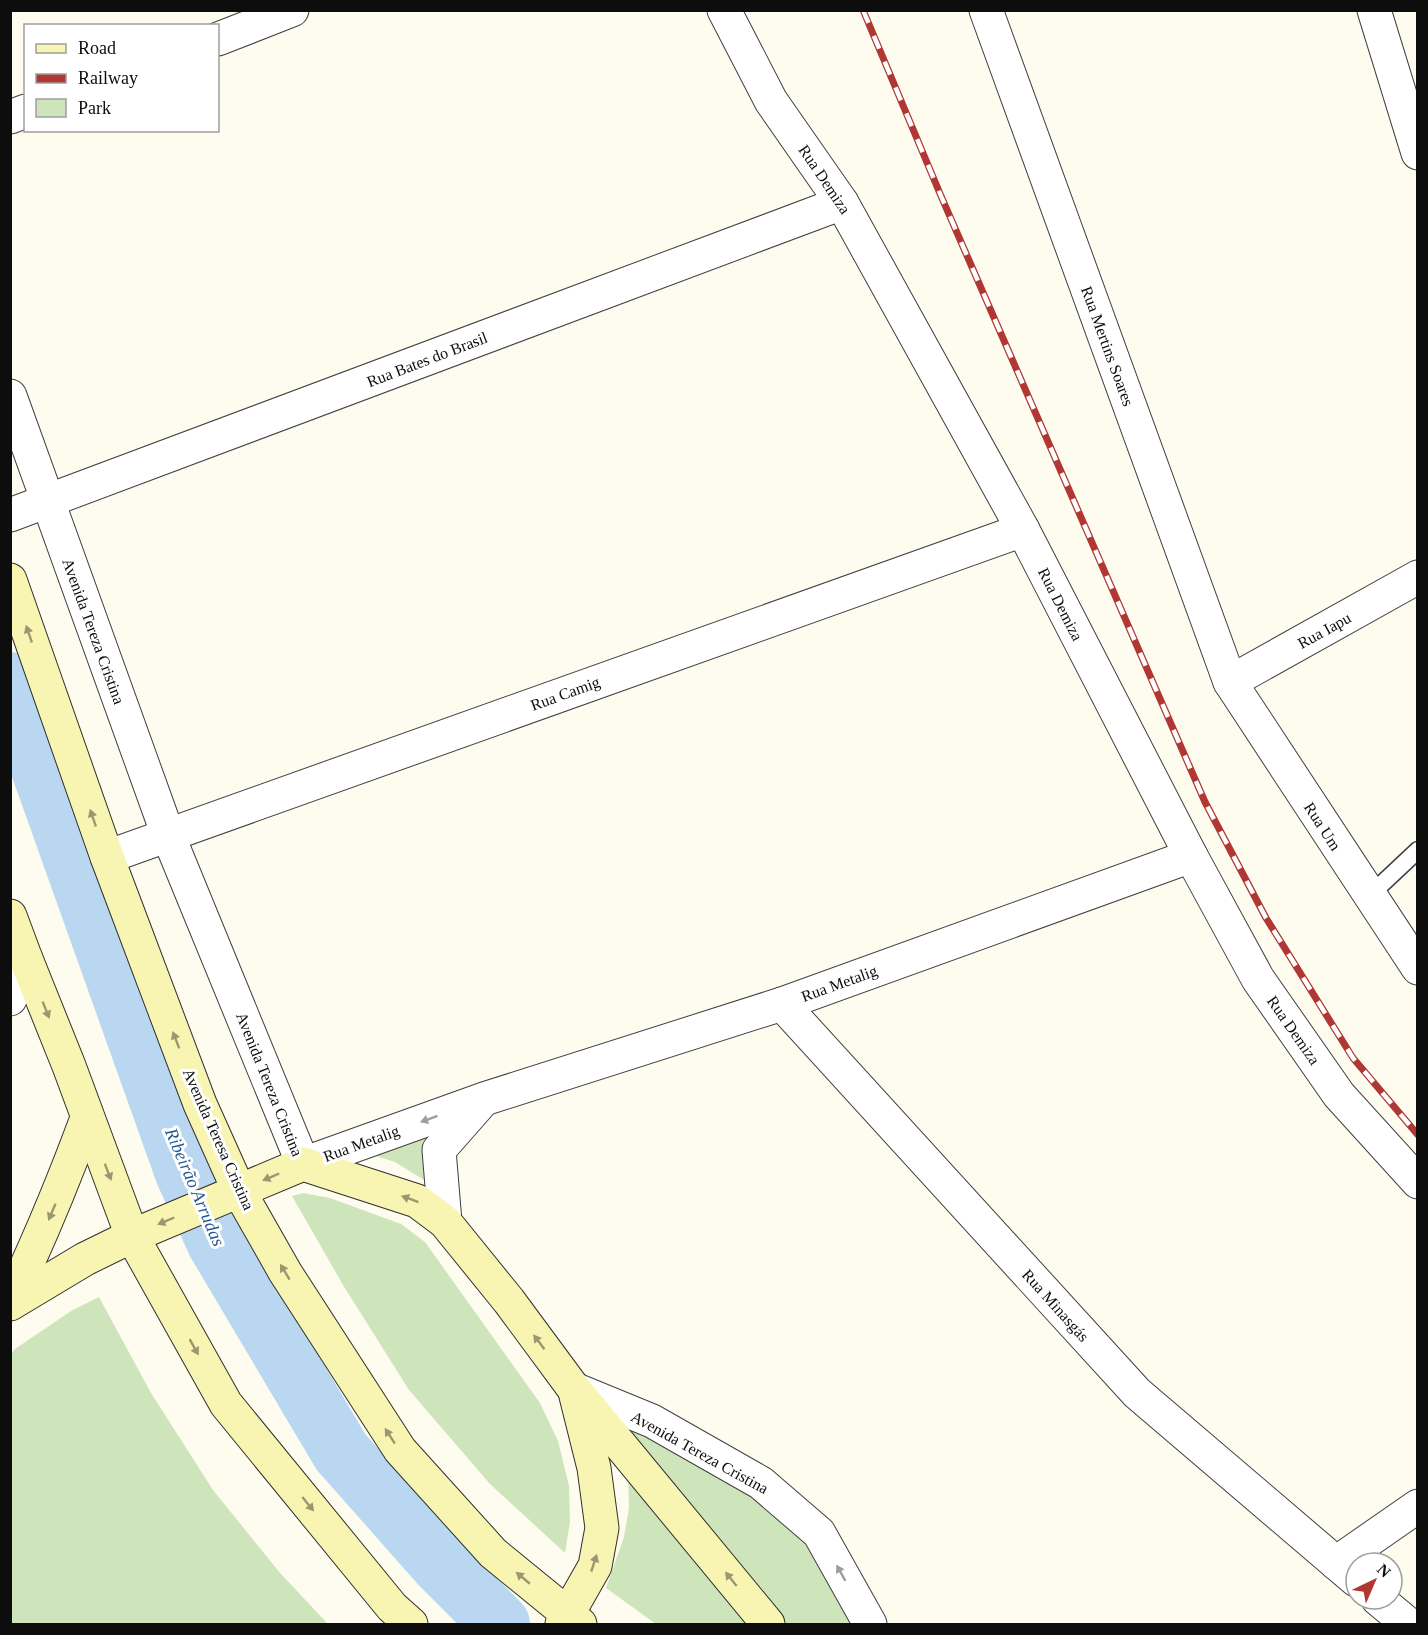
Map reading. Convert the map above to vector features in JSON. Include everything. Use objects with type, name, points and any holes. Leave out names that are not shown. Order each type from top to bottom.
[{"type":"main road","name":"Avenida Teresa Cristina","points":[[10,580],[107,856],[200,1104],[237,1191],[285,1272],[400,1450],[493,1553],[569,1621]]},
{"type":"main road","points":[[10,916],[134,1235],[225,1404],[392,1607],[411,1624]]},
{"type":"main road","points":[[10,1302],[59,1194],[87,1118]]},
{"type":"main road","name":"Rua Metalig","points":[[10,1302],[85,1259],[134,1235],[303,1164]]},
{"type":"main road","name":"Avenida Tereza Cristina","points":[[303,1164],[417,1201],[445,1222],[509,1301],[574,1389]]},
{"type":"main road","points":[[569,1621],[595,1566],[602,1528],[594,1468],[574,1389]]},
{"type":"main road","points":[[574,1389],[768,1624]]},
{"type":"street","points":[[219,39],[292,10]]},
{"type":"street","name":"Rua Demiza","points":[[724,10],[771,100],[842,203],[1023,530],[1191,856],[1258,979],[1339,1095],[1418,1182]]},
{"type":"street","name":"Rua Mertins Soares","points":[[986,10],[1230,682]]},
{"type":"street","points":[[1374,10],[1418,153]]},
{"type":"street","name":"Rua Bates do Brasil","points":[[10,515],[842,203]]},
{"type":"street","name":"Avenida Tereza Cristina","points":[[10,396],[168,835],[303,1164]]},
{"type":"street","name":"Rua Camig","points":[[107,856],[1023,530]]},
{"type":"street","name":"Rua Iapu","points":[[1230,682],[1418,577]]},
{"type":"street","name":"Rua Um","points":[[1230,682],[1418,968]]},
{"type":"street","name":"Rua Metalig","points":[[303,1164],[484,1099],[782,1004],[1191,856]]},
{"type":"street","points":[[10,999],[26,959]]},
{"type":"street","name":"Rua Minasgás","points":[[782,1004],[1137,1393],[1344,1570]]},
{"type":"street","points":[[445,1222],[439,1150],[484,1099]]},
{"type":"street","name":"Avenida Tereza Cristina","points":[[574,1389],[652,1421],[761,1483],[819,1533],[870,1624]]},
{"type":"street","points":[[1369,1551],[1418,1506]]},
{"type":"street","points":[[1392,1611],[1408,1624]]},
{"type":"lane","points":[[1369,896],[1418,850]]},
{"type":"green space","points":[[451,1119],[432,1185],[395,1162],[357,1150]]},
{"type":"green space","points":[[303,1193],[330,1198],[401,1224],[425,1242],[540,1403],[558,1441],[569,1486],[570,1522],[565,1553],[490,1484],[409,1390],[343,1285],[292,1196]]},
{"type":"green space","points":[[99,1297],[151,1393],[213,1490],[280,1573],[328,1624],[11,1624],[11,1354],[71,1311]]},
{"type":"green space","points":[[632,1430],[748,1485],[809,1534],[856,1624],[785,1624],[625,1433]]},
{"type":"green space","points":[[628,1476],[752,1624],[656,1624],[606,1588],[624,1537],[629,1508]]},
{"type":"waterway","name":"Ribeirão Arrudas","points":[[10,682],[185,1173],[217,1243],[341,1452],[441,1565],[500,1624]]},
{"type":"railway","points":[[863,10],[941,196],[1205,802],[1266,918],[1353,1058],[1418,1135]]}]
